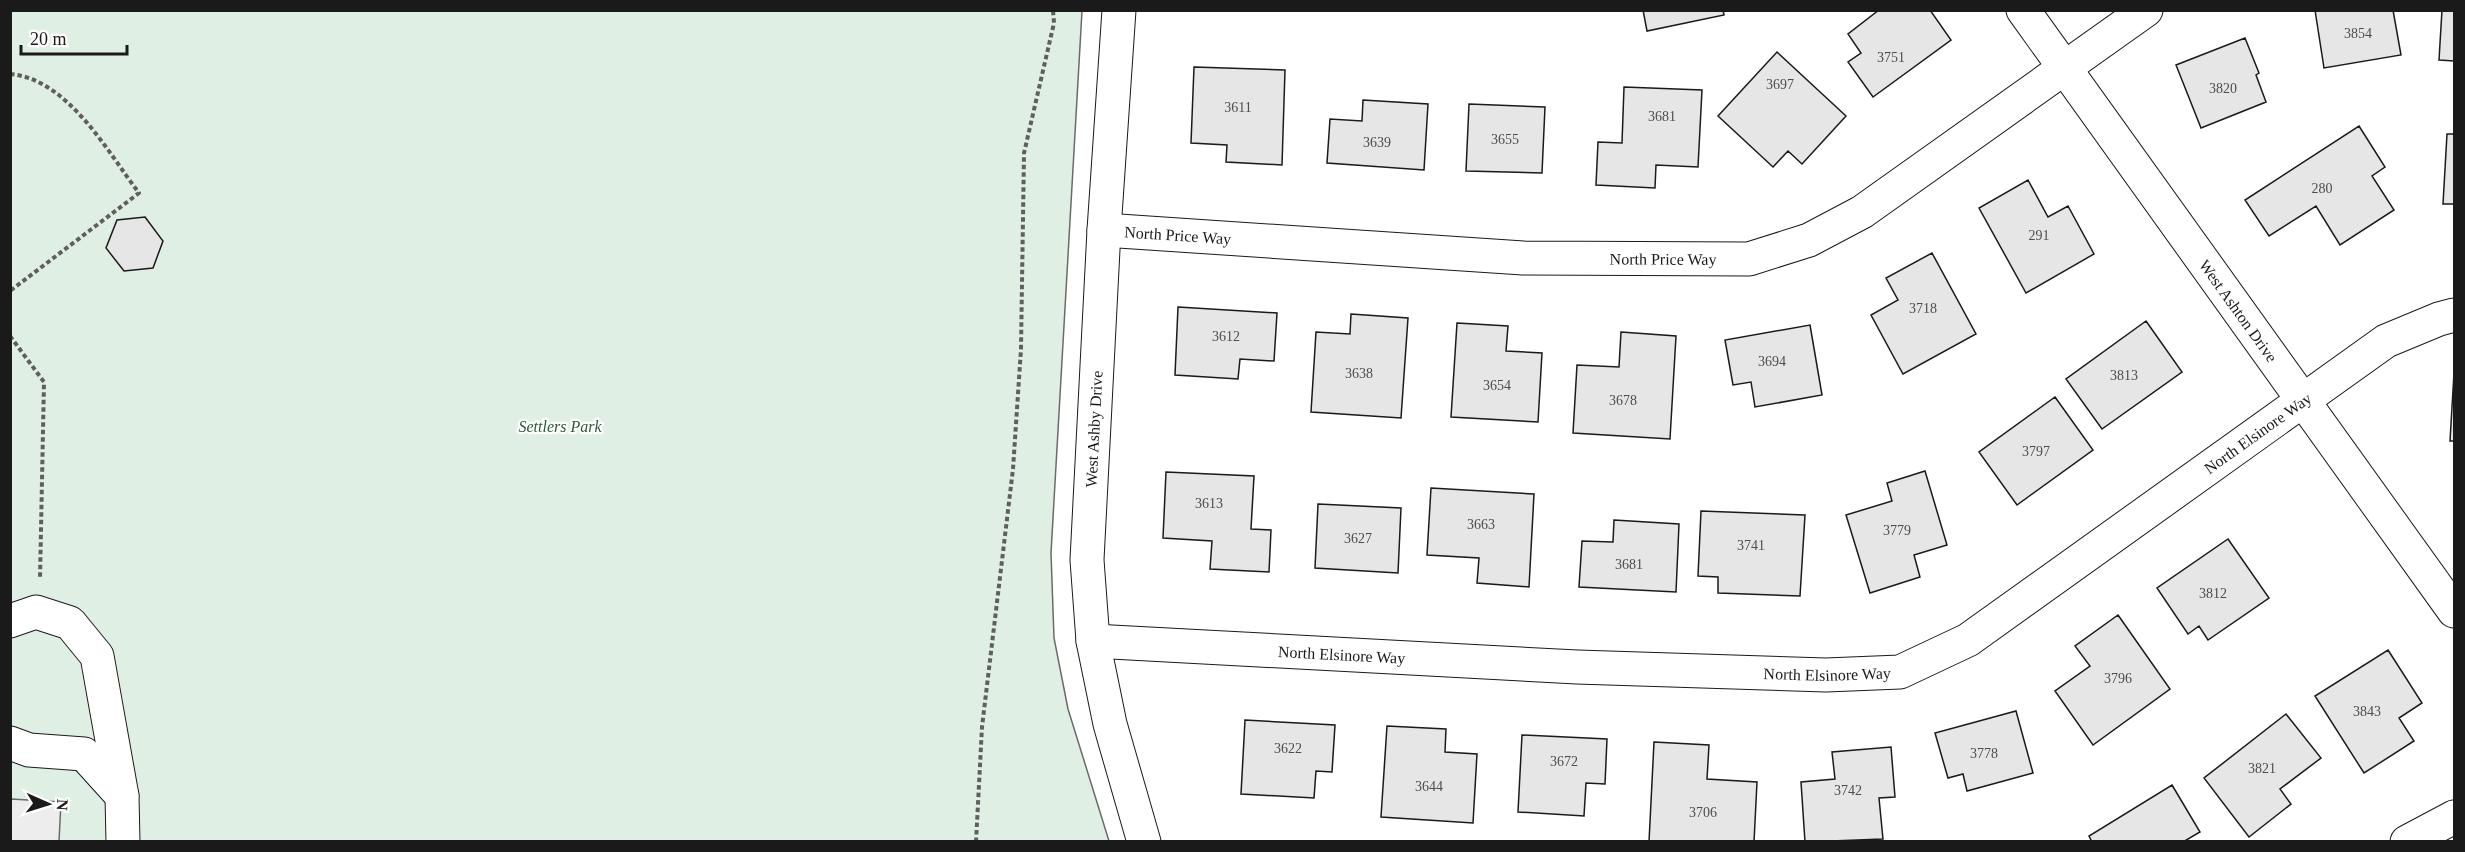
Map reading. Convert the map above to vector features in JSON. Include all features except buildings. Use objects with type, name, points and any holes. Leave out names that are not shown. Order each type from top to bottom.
[{"type":"street","name":"West Ashby Drive","points":[[1119,10],[1104,230],[1087,560],[1093,641],[1110,724],[1144,842]]},
{"type":"street","name":"West Ashton Drive","points":[[2023,10],[2454,611]]},
{"type":"street","name":"North Price Way","points":[[1104,230],[1522,258],[1749,259],[1809,240],[1862,212],[2146,10]]},
{"type":"street","name":"North Elsinore Way","points":[[1093,641],[1589,667],[1826,675],[1900,672],[1968,640],[2386,341],[2439,318],[2454,315]]},
{"type":"street","points":[[23,617],[70,623],[97,656],[122,796],[123,842]]},
{"type":"street","points":[[10,742],[29,750],[84,754],[122,796]]},
{"type":"street","points":[[2407,842],[2454,817]]},
{"type":"path","points":[[976,842],[982,727],[1013,469],[1021,349],[1023,153],[1054,23],[1053,10]]},
{"type":"path","points":[[10,74],[38,82],[73,106],[139,193],[10,291]]},
{"type":"path","points":[[10,336],[44,382],[41,573],[23,617]]},
{"type":"green space","name":"Settlers Park","points":[[10,11],[1082,11],[1051,553],[1054,638],[1068,709],[1109,841],[11,841]]},
{"type":"shaded area","points":[[11,799],[61,802],[59,841],[11,841]]}]
